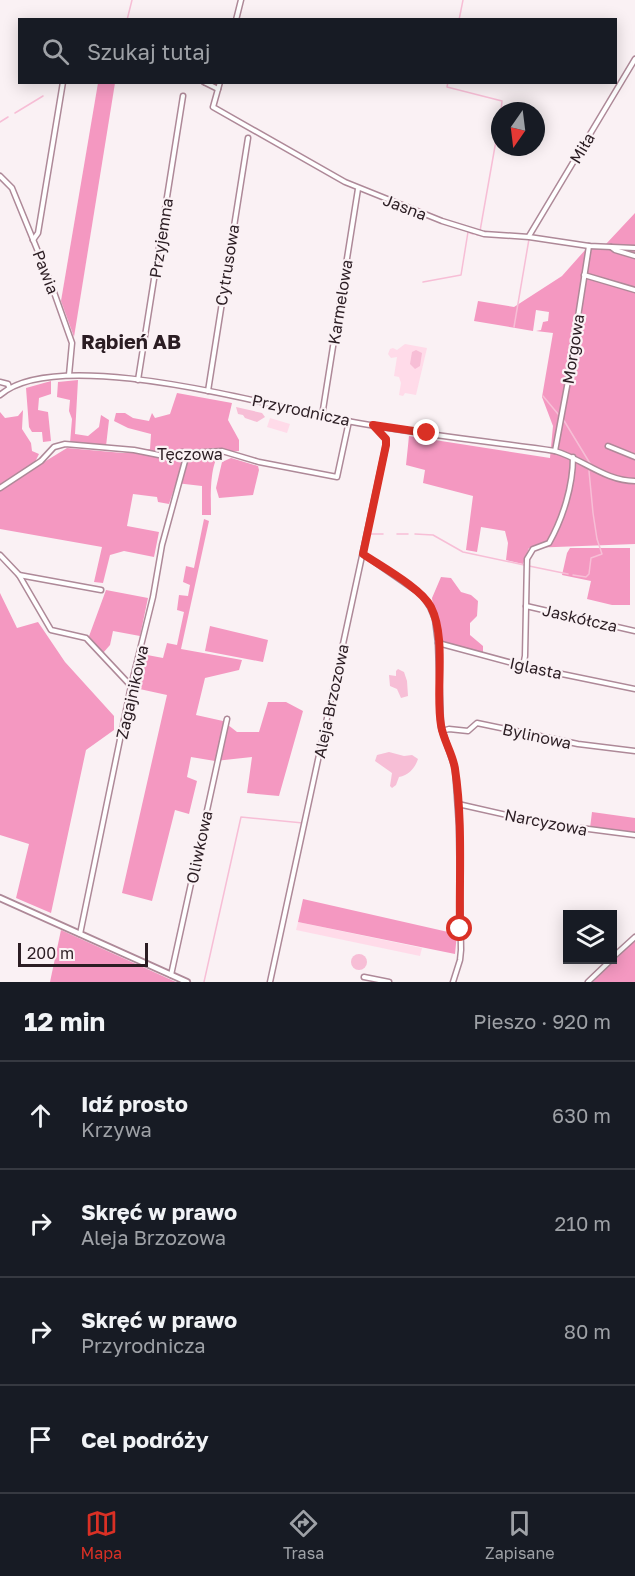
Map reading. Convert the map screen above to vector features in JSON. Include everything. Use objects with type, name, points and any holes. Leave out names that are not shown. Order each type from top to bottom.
[{"type":"street","points":[[236,18],[240,0]]},
{"type":"street","name":"Miła","points":[[530,237],[635,59]]},
{"type":"street","points":[[33,240],[38,233],[63,84]]},
{"type":"street","points":[[208,84],[218,89]]},
{"type":"street","name":"Jasna","points":[[219,84],[213,107],[358,189],[434,218],[491,235],[530,237],[589,246],[635,248]]},
{"type":"street","name":"Przyjemna","points":[[138,381],[183,96]]},
{"type":"street","name":"Cytrusowa","points":[[208,391],[248,138]]},
{"type":"street","name":"Pawia","points":[[0,176],[12,188],[72,343],[69,375]]},
{"type":"street","name":"Karmelowa","points":[[322,416],[358,189]]},
{"type":"street","name":"Morgowa","points":[[555,451],[589,246]]},
{"type":"street","points":[[611,247],[635,256]]},
{"type":"street","points":[[584,275],[635,290]]},
{"type":"street","name":"Przyrodnicza","points":[[0,395],[9,387],[31,379],[69,375],[138,381],[208,391],[349,421],[555,451],[573,457],[614,478],[635,481]]},
{"type":"street","points":[[0,382],[8,384],[9,387]]},
{"type":"street","name":"Tęczowa","points":[[0,488],[41,461],[57,445],[120,449],[159,455],[222,451],[259,462],[337,477],[349,421]]},
{"type":"street","name":"Aleja Brzozowa","points":[[270,982],[386,445],[386,439],[373,425]]},
{"type":"street","points":[[608,446],[635,457]]},
{"type":"street","name":"Zagajnikowa","points":[[80,934],[131,686],[153,597],[162,544],[185,461],[182,452]]},
{"type":"street","name":"Jaskółcza","points":[[523,666],[527,559],[529,553],[537,546],[549,543],[553,535],[569,489],[573,457]]},
{"type":"street","points":[[363,554],[425,599],[435,620],[442,731],[455,768],[458,804],[460,960],[453,982]]},
{"type":"street","points":[[0,555],[19,575],[51,630],[86,638],[131,686]]},
{"type":"street","points":[[19,575],[101,590]]},
{"type":"street","name":"Jaskółcza","points":[[526,606],[635,631]]},
{"type":"street","name":"Iglasta","points":[[438,643],[523,666],[635,689]]},
{"type":"street","name":"Oliwkowa","points":[[171,975],[227,719]]},
{"type":"street","name":"Bylinowa","points":[[442,731],[449,729],[468,731],[477,723],[578,744],[635,751]]},
{"type":"street","name":"Narcyzowa","points":[[458,804],[542,823],[635,836]]},
{"type":"street","points":[[0,898],[187,982]]},
{"type":"street","points":[[617,954],[635,937]]},
{"type":"street","points":[[588,982],[607,964]]},
{"type":"street","points":[[364,976],[389,982]]},
{"type":"shaded area","points":[[98,84],[115,84],[74,337],[61,301]]},
{"type":"shaded area","points":[[635,213],[635,544],[529,548],[523,564],[506,560],[508,543],[505,531],[481,527],[477,552],[466,550],[473,496],[423,483],[425,470],[406,465],[409,436],[550,458],[553,426],[542,397],[553,333],[536,331],[541,330],[543,322],[548,321],[549,312],[536,310],[533,331],[474,321],[478,301],[514,307],[562,276],[586,249],[606,244]]},
{"type":"shaded area","points":[[405,344],[427,348],[416,395],[405,393],[403,396],[399,395],[401,383],[399,377],[394,376],[397,357],[391,358],[388,354],[390,349],[397,350]]},
{"type":"shaded area","points":[[416,350],[422,353],[420,366],[415,369],[410,364],[412,352]]},
{"type":"shaded area","points":[[78,380],[75,434],[88,436],[99,427],[101,415],[109,420],[106,446],[70,443],[72,419],[69,411],[70,400],[57,397],[58,382]]},
{"type":"shaded area","points":[[51,381],[51,394],[39,398],[38,410],[48,412],[51,441],[43,442],[42,432],[32,432],[29,427],[26,388]]},
{"type":"shaded area","points":[[177,393],[232,403],[228,420],[239,440],[239,451],[220,453],[216,459],[211,482],[211,515],[202,515],[202,486],[176,483],[169,504],[158,502],[157,497],[133,494],[127,526],[159,532],[154,557],[124,551],[110,555],[103,583],[94,582],[102,547],[0,529],[0,489],[67,448],[123,453],[150,449],[151,434],[128,428],[114,421],[116,413],[125,413],[133,418],[149,421],[152,413],[155,418],[170,414]]},
{"type":"shaded area","points":[[236,407],[262,413],[265,417],[257,422],[245,418],[238,414]]},
{"type":"shaded area","points":[[23,410],[22,429],[31,443],[32,451],[39,454],[34,464],[0,485],[0,412],[5,418],[18,416]]},
{"type":"shaded area","points":[[270,418],[290,424],[287,433],[267,427]]},
{"type":"shaded area","points":[[231,458],[258,466],[253,495],[219,498],[216,488],[222,462]]},
{"type":"shaded area","points":[[204,519],[209,521],[181,649],[242,660],[239,670],[205,678],[196,715],[223,721],[237,732],[259,732],[268,702],[286,702],[303,711],[279,796],[247,793],[252,757],[215,761],[191,757],[187,777],[197,781],[189,814],[175,810],[152,901],[122,893],[167,695],[135,688],[142,654],[163,658],[167,643],[177,645],[184,612],[177,610],[179,595],[188,596],[190,585],[183,582],[186,566],[194,568]]},
{"type":"shaded area","points":[[570,548],[630,548],[630,605],[612,605],[587,599],[591,581],[562,575]]},
{"type":"shaded area","points":[[441,577],[451,578],[461,592],[471,595],[478,601],[477,616],[470,623],[470,635],[483,646],[483,653],[438,640],[432,598]]},
{"type":"shaded area","points":[[106,590],[148,598],[140,636],[113,631],[110,645],[103,653],[88,639]]},
{"type":"shaded area","points":[[0,593],[17,628],[38,622],[65,662],[114,716],[114,730],[86,750],[51,913],[16,898],[29,844],[0,835]]},
{"type":"shaded area","points":[[210,626],[268,640],[263,662],[205,651]]},
{"type":"shaded area","points":[[398,669],[404,672],[407,681],[408,696],[401,698],[397,689],[390,686],[389,675],[396,676]]},
{"type":"shaded area","points":[[389,752],[404,756],[412,755],[418,759],[411,771],[399,777],[392,788],[390,786],[392,773],[375,761],[377,755]]},
{"type":"shaded area","points":[[592,812],[635,818],[635,834],[590,828]]},
{"type":"shaded area","points":[[303,899],[457,934],[455,954],[298,922]]},
{"type":"shaded area","points":[[298,922],[422,948],[420,956],[296,930]]},
{"type":"shaded area","points":[[61,930],[176,982],[50,982]]},
{"type":"shaded area","points":[[635,940],[635,982],[593,982],[611,964],[617,964],[617,958]]},
{"type":"shaded area","points":[[359,954],[365,956],[367,962],[365,968],[359,970],[353,968],[351,962],[353,956]]},
{"type":"waterway","points":[[128,18],[132,0]]},
{"type":"waterway","points":[[459,18],[463,0]]},
{"type":"waterway","points":[[448,84],[447,87],[502,102]]},
{"type":"waterway","points":[[15,113],[43,96]]},
{"type":"waterway","points":[[0,122],[8,117]]},
{"type":"waterway","points":[[480,231],[493,156]]},
{"type":"waterway","points":[[423,282],[461,275],[468,232],[473,234]]},
{"type":"waterway","points":[[477,235],[507,238]]},
{"type":"waterway","points":[[512,238],[523,238]]},
{"type":"waterway","points":[[514,327],[529,239]]},
{"type":"waterway","points":[[543,396],[558,414]]},
{"type":"waterway","points":[[563,419],[591,465]]},
{"type":"waterway","points":[[573,575],[586,577],[589,574],[591,558],[602,554],[597,539],[589,471]]},
{"type":"waterway","points":[[369,534],[383,534]]},
{"type":"waterway","points":[[397,534],[408,534]]},
{"type":"waterway","points":[[415,534],[433,535],[463,552],[524,565]]},
{"type":"waterway","points":[[529,566],[568,574]]},
{"type":"waterway","points":[[204,982],[241,817],[303,823]]},
{"type":"district","name":"Rąbień AB","points":[[131,342]]},
{"type":"route","points":[[427,433],[373,425],[386,439],[386,445],[363,554],[422,595],[430,606],[435,620],[441,727],[455,768],[458,804],[460,929]]}]
